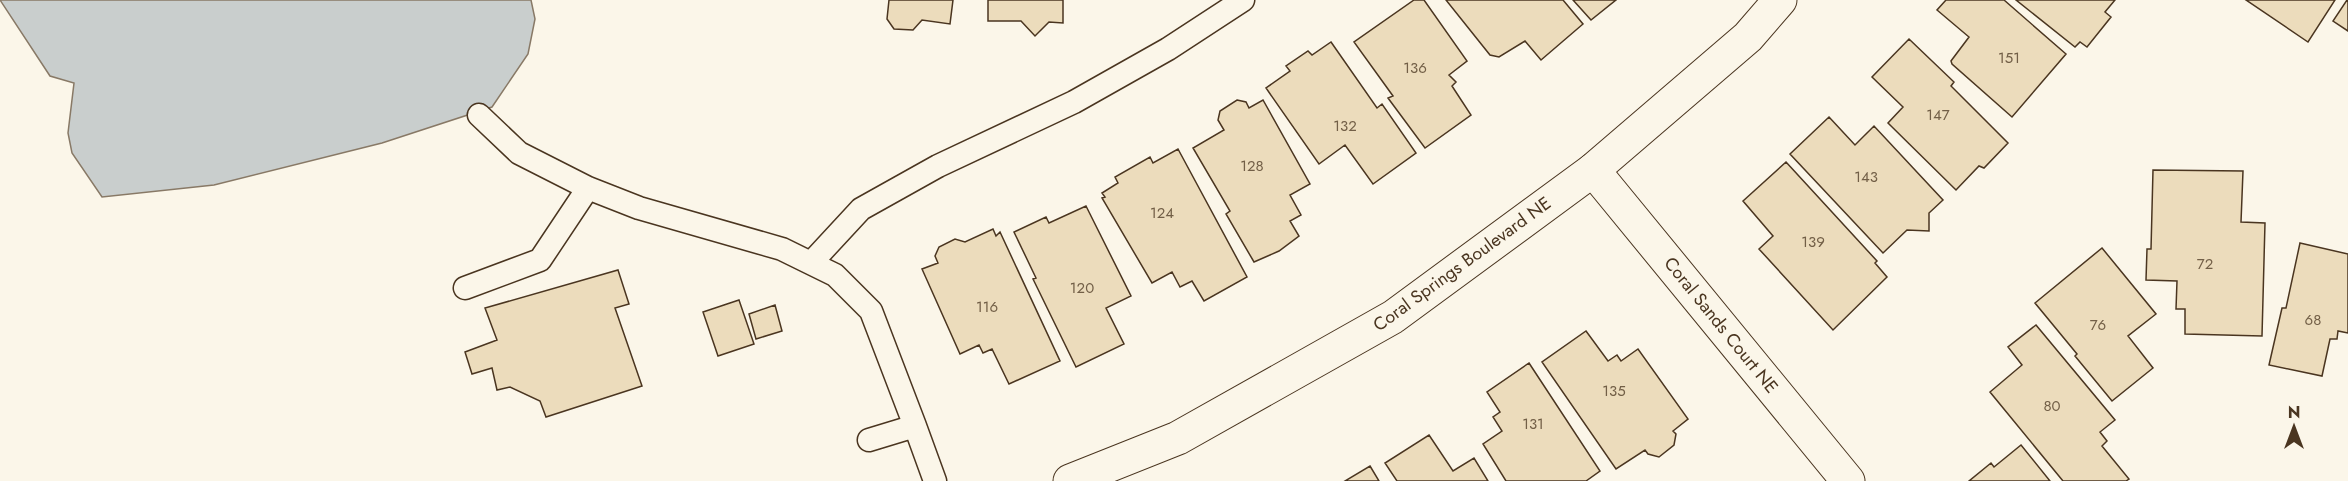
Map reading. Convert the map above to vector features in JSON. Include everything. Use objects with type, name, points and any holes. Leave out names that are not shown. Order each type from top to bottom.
[{"type":"street","name":"Coral Springs Boulevard NE","points":[[1070,481],[1178,438],[1393,317],[1593,170],[1749,37],[1780,0]]},
{"type":"street","name":"Coral Sands Court NE","points":[[1593,170],[1848,481]]},
{"type":"lane","points":[[811,263],[861,209],[938,166],[1074,102],[1168,49],[1243,0]]},
{"type":"lane","points":[[479,115],[519,153],[588,188],[639,208],[782,249],[835,275],[871,311],[935,481]]},
{"type":"lane","points":[[465,288],[540,260],[588,188]]},
{"type":"lane","points":[[869,440],[915,426]]},
{"type":"shaded area","points":[[0,0],[531,0],[535,19],[528,54],[492,107],[382,143],[214,185],[102,197],[72,153],[68,133],[74,83],[50,76]]},
{"type":"building","points":[[889,0],[953,0],[950,24],[922,20],[913,30],[894,29],[887,19]]},
{"type":"building","points":[[988,0],[1063,0],[1063,23],[1049,22],[1035,36],[1021,21],[988,21]]},
{"type":"building","points":[[1414,0],[1424,0],[1467,61],[1449,75],[1456,82],[1452,86],[1471,115],[1425,148],[1388,98],[1393,96],[1354,42]]},
{"type":"building","points":[[1446,0],[1563,0],[1583,24],[1541,60],[1525,41],[1499,57],[1490,55]]},
{"type":"building","points":[[1573,0],[1616,0],[1591,20]]},
{"type":"building","points":[[1946,0],[2004,0],[2066,54],[2012,117],[1952,64],[1951,61],[1969,37],[1937,10]]},
{"type":"building","points":[[2016,0],[2115,0],[2105,12],[2111,17],[2087,47],[2080,42],[2075,47]]},
{"type":"building","points":[[2246,0],[2335,0],[2308,42]]},
{"type":"building","points":[[2348,0],[2348,31],[2333,21]]},
{"type":"building","points":[[1909,39],[1954,82],[1951,86],[2008,143],[1984,168],[1979,166],[1956,190],[1888,123],[1903,107],[1872,77]]},
{"type":"building","points":[[1331,42],[1377,108],[1382,104],[1416,153],[1373,184],[1345,145],[1319,164],[1266,88],[1290,71],[1286,66],[1308,51],[1312,55]]},
{"type":"building","points":[[1237,100],[1246,102],[1249,108],[1263,100],[1310,184],[1290,195],[1301,215],[1290,221],[1299,236],[1279,251],[1254,262],[1226,214],[1230,211],[1193,148],[1224,130],[1218,120],[1220,111]]},
{"type":"building","points":[[1829,117],[1855,145],[1874,126],[1943,200],[1929,213],[1929,231],[1907,230],[1883,253],[1790,154]]},
{"type":"building","points":[[1178,149],[1247,277],[1204,301],[1192,281],[1180,287],[1172,272],[1152,283],[1102,198],[1105,197],[1102,193],[1118,183],[1115,177],[1150,157],[1153,163]]},
{"type":"building","points":[[1786,162],[1877,261],[1875,263],[1887,277],[1833,330],[1759,249],[1773,236],[1743,201]]},
{"type":"building","points":[[2153,170],[2243,171],[2241,222],[2265,223],[2262,336],[2185,334],[2185,309],[2176,309],[2177,281],[2146,280],[2147,249],[2151,249]]},
{"type":"building","points":[[1086,206],[1131,296],[1106,308],[1124,344],[1076,367],[1033,279],[1036,278],[1014,232],[1046,217],[1049,223]]},
{"type":"building","points":[[993,229],[996,236],[1000,232],[1060,361],[1009,384],[992,349],[983,353],[979,345],[960,354],[922,269],[938,263],[935,256],[939,247],[955,239],[965,242]]},
{"type":"building","points":[[2300,243],[2348,254],[2348,333],[2338,331],[2337,339],[2330,339],[2322,376],[2269,365],[2282,308],[2286,308]]},
{"type":"building","points":[[2102,248],[2156,314],[2128,336],[2153,368],[2112,401],[2035,303]]},
{"type":"building","points":[[618,270],[629,304],[615,308],[642,386],[546,417],[540,401],[510,387],[497,390],[492,368],[472,374],[465,352],[497,340],[485,308]]},
{"type":"building","points":[[739,300],[754,344],[718,356],[703,312]]},
{"type":"building","points":[[775,305],[782,331],[756,339],[749,314]]},
{"type":"building","points":[[2036,325],[2115,420],[2100,432],[2107,441],[2102,446],[2129,479],[2126,481],[2063,481],[1990,392],[2022,365],[2008,347]]},
{"type":"building","points":[[1586,331],[1608,361],[1617,355],[1621,361],[1638,349],[1688,419],[1673,431],[1676,434],[1674,445],[1659,457],[1648,454],[1645,450],[1616,469],[1542,362]]},
{"type":"building","points":[[1529,363],[1600,471],[1586,481],[1506,481],[1483,444],[1502,431],[1493,417],[1500,412],[1487,392]]},
{"type":"building","points":[[1429,435],[1453,471],[1474,458],[1488,481],[1397,481],[1385,463]]},
{"type":"building","points":[[2021,445],[2050,481],[1969,481],[1991,463],[1994,467]]},
{"type":"building","points":[[1370,466],[1379,481],[1345,481]]}]
